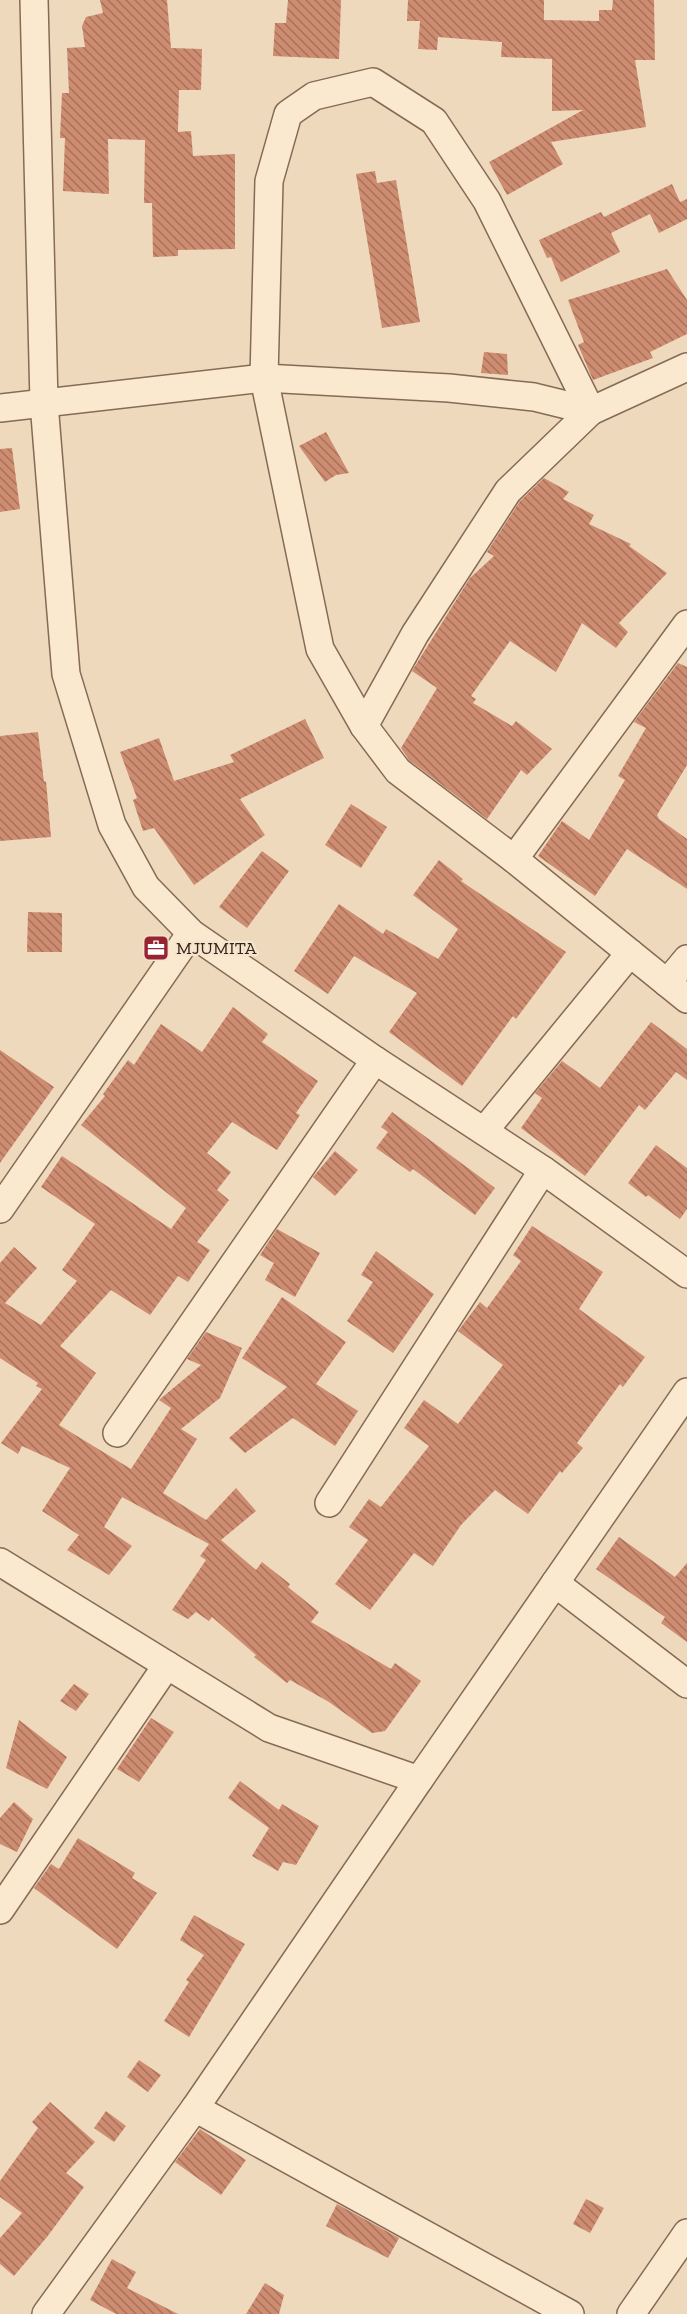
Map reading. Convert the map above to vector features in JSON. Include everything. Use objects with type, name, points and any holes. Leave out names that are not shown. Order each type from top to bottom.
[{"type":"street","points":[[34,0],[44,403],[66,674],[112,825],[146,887],[191,933],[375,1060],[543,1170],[687,1274]]},
{"type":"street","points":[[591,411],[487,201],[434,121],[373,82],[314,96],[288,114],[269,181],[264,378],[320,649],[364,726],[398,771],[514,859],[677,991],[687,959]]},
{"type":"street","points":[[364,726],[415,633],[508,491],[591,411],[687,367]]},
{"type":"street","points":[[0,408],[264,378],[448,388],[534,397],[591,411]]},
{"type":"street","points":[[514,859],[687,624]]},
{"type":"street","points":[[0,1209],[191,933]]},
{"type":"street","points":[[484,1131],[630,953]]},
{"type":"street","points":[[117,1433],[375,1060]]},
{"type":"street","points":[[329,1503],[543,1170]]},
{"type":"street","points":[[46,2314],[195,2108],[687,1392]]},
{"type":"street","points":[[0,1562],[269,1728],[419,1780]]},
{"type":"street","points":[[555,1583],[687,1684]]},
{"type":"street","points":[[0,1910],[167,1665]]},
{"type":"street","points":[[195,2108],[570,2314]]},
{"type":"street","points":[[631,2314],[687,2234]]},
{"type":"building","points":[[100,0],[167,0],[171,48],[202,49],[201,90],[179,90],[178,132],[191,131],[193,156],[235,154],[235,249],[178,250],[178,256],[153,257],[152,203],[144,203],[145,140],[108,139],[109,194],[63,191],[65,138],[60,138],[62,93],[69,93],[67,48],[85,47],[82,26],[86,17],[103,13]]},
{"type":"building","points":[[288,0],[341,0],[339,59],[273,56],[275,23],[286,23]]},
{"type":"building","points":[[408,0],[544,0],[544,20],[599,21],[599,10],[612,10],[613,0],[654,0],[655,60],[635,60],[646,127],[551,142],[563,164],[507,195],[489,162],[583,110],[552,111],[552,59],[501,57],[502,42],[438,37],[437,50],[418,49],[420,21],[407,21]]},
{"type":"building","points":[[375,171],[377,183],[396,180],[420,322],[382,328],[356,174]]},
{"type":"building","points":[[672,184],[680,202],[687,199],[687,219],[659,233],[650,214],[611,233],[620,252],[561,282],[551,257],[547,258],[539,240],[601,212],[604,217]]},
{"type":"building","points":[[667,269],[687,300],[687,334],[650,352],[653,358],[593,380],[578,345],[584,342],[568,300]]},
{"type":"building","points":[[484,352],[507,354],[508,375],[481,373]]},
{"type":"building","points":[[326,432],[349,473],[336,475],[325,482],[299,446]]},
{"type":"building","points":[[12,448],[20,509],[0,512],[0,449]]},
{"type":"building","points":[[544,478],[569,492],[563,499],[594,515],[589,524],[631,544],[629,546],[667,573],[619,623],[628,632],[616,648],[582,623],[556,672],[510,641],[471,696],[476,699],[473,703],[512,726],[516,721],[552,749],[527,775],[521,770],[487,819],[409,760],[401,748],[437,688],[412,671],[470,578],[494,556],[487,552],[520,501]]},
{"type":"building","points":[[678,663],[687,667],[687,765],[657,815],[659,819],[687,839],[687,889],[627,849],[595,896],[538,856],[562,821],[589,840],[625,780],[618,776],[646,728],[634,722]]},
{"type":"building","points":[[305,719],[324,758],[240,799],[265,835],[194,885],[154,828],[143,831],[133,800],[137,798],[120,752],[159,738],[174,781],[234,762],[230,755]]},
{"type":"building","points":[[38,732],[44,782],[46,781],[51,837],[0,841],[0,736]]},
{"type":"building","points":[[351,804],[387,827],[361,868],[325,845]]},
{"type":"building","points":[[262,851],[289,871],[247,928],[219,907]]},
{"type":"building","points":[[439,860],[463,879],[461,881],[566,952],[516,1019],[513,1016],[462,1086],[389,1032],[417,993],[354,956],[328,994],[294,971],[339,904],[383,934],[386,929],[438,959],[458,929],[413,895]]},
{"type":"building","points":[[28,912],[62,913],[62,952],[27,952]]},
{"type":"building","points":[[233,1007],[268,1034],[262,1042],[318,1081],[296,1113],[300,1115],[277,1150],[232,1122],[207,1153],[231,1172],[217,1190],[229,1200],[197,1242],[210,1250],[188,1282],[178,1276],[150,1315],[111,1290],[60,1346],[96,1373],[59,1425],[131,1469],[171,1408],[159,1400],[201,1365],[187,1359],[206,1332],[242,1348],[220,1398],[181,1429],[197,1439],[163,1493],[206,1520],[236,1488],[256,1511],[221,1540],[256,1570],[262,1562],[290,1584],[288,1587],[319,1612],[311,1622],[391,1669],[395,1663],[421,1681],[385,1731],[372,1733],[329,1702],[290,1680],[287,1683],[254,1657],[256,1655],[212,1617],[209,1621],[196,1612],[188,1619],[172,1610],[206,1560],[200,1556],[209,1544],[122,1497],[104,1527],[132,1546],[109,1575],[67,1550],[79,1535],[42,1511],[70,1468],[22,1446],[18,1454],[1,1443],[42,1389],[36,1386],[38,1383],[0,1358],[0,1263],[14,1247],[37,1268],[5,1303],[41,1325],[77,1281],[62,1270],[95,1224],[41,1187],[62,1156],[171,1229],[186,1208],[81,1125],[105,1096],[103,1094],[128,1060],[134,1065],[161,1024],[202,1052]]},
{"type":"building","points":[[651,1022],[687,1049],[687,1080],[676,1072],[645,1110],[639,1105],[585,1176],[521,1128],[542,1098],[535,1093],[562,1061],[600,1088]]},
{"type":"building","points":[[0,1050],[54,1087],[0,1163]]},
{"type":"building","points":[[392,1112],[495,1188],[475,1215],[413,1169],[410,1172],[376,1148],[388,1132],[381,1127]]},
{"type":"building","points":[[656,1145],[687,1168],[687,1209],[680,1219],[628,1183]]},
{"type":"building","points":[[335,1151],[358,1170],[335,1196],[313,1177]]},
{"type":"building","points":[[532,1226],[603,1272],[579,1309],[645,1357],[623,1387],[620,1384],[577,1443],[583,1448],[562,1473],[560,1471],[528,1514],[495,1490],[461,1525],[433,1566],[414,1553],[370,1610],[335,1584],[368,1540],[349,1527],[369,1499],[381,1507],[429,1446],[404,1428],[424,1400],[458,1424],[503,1365],[458,1331],[480,1302],[487,1308],[521,1261],[513,1255]]},
{"type":"building","points":[[277,1229],[320,1253],[295,1297],[265,1280],[274,1263],[260,1255]]},
{"type":"building","points":[[376,1251],[434,1294],[393,1353],[347,1321],[373,1282],[361,1275]]},
{"type":"building","points":[[282,1297],[346,1342],[316,1384],[358,1411],[335,1446],[293,1418],[245,1453],[229,1438],[287,1387],[242,1358]]},
{"type":"building","points":[[619,1537],[675,1577],[687,1563],[687,1642],[661,1623],[665,1617],[596,1569]]},
{"type":"building","points":[[74,1684],[89,1694],[76,1711],[60,1701]]},
{"type":"building","points":[[151,1718],[174,1732],[139,1782],[117,1769]]},
{"type":"building","points":[[19,1720],[67,1757],[47,1789],[6,1768]]},
{"type":"building","points":[[240,1781],[279,1810],[282,1804],[319,1826],[296,1865],[283,1862],[278,1871],[252,1856],[269,1828],[228,1798]]},
{"type":"building","points":[[14,1802],[33,1819],[17,1852],[0,1844],[0,1818]]},
{"type":"building","points":[[78,1838],[135,1873],[132,1878],[157,1893],[117,1949],[34,1888],[51,1864],[59,1869]]},
{"type":"building","points":[[194,1915],[245,1944],[189,2037],[164,2021],[189,1982],[186,1980],[204,1955],[180,1940]]},
{"type":"building","points":[[139,2060],[161,2075],[148,2092],[127,2077]]},
{"type":"building","points":[[50,2102],[95,2142],[66,2173],[84,2187],[47,2237],[14,2276],[0,2264],[0,2238],[22,2213],[0,2197],[0,2181],[38,2128],[32,2122]]},
{"type":"building","points":[[106,2111],[126,2126],[114,2142],[94,2128]]},
{"type":"building","points":[[200,2129],[246,2160],[221,2195],[175,2162]]},
{"type":"building","points":[[586,2199],[604,2208],[590,2233],[573,2224]]},
{"type":"building","points":[[337,2204],[399,2238],[388,2258],[326,2226]]},
{"type":"building","points":[[112,2259],[136,2272],[127,2288],[178,2314],[116,2314],[90,2300]]},
{"type":"building","points":[[265,2283],[284,2295],[279,2314],[246,2314]]},
{"type":"place","name":"MJUMITA","points":[[156,948]]}]
